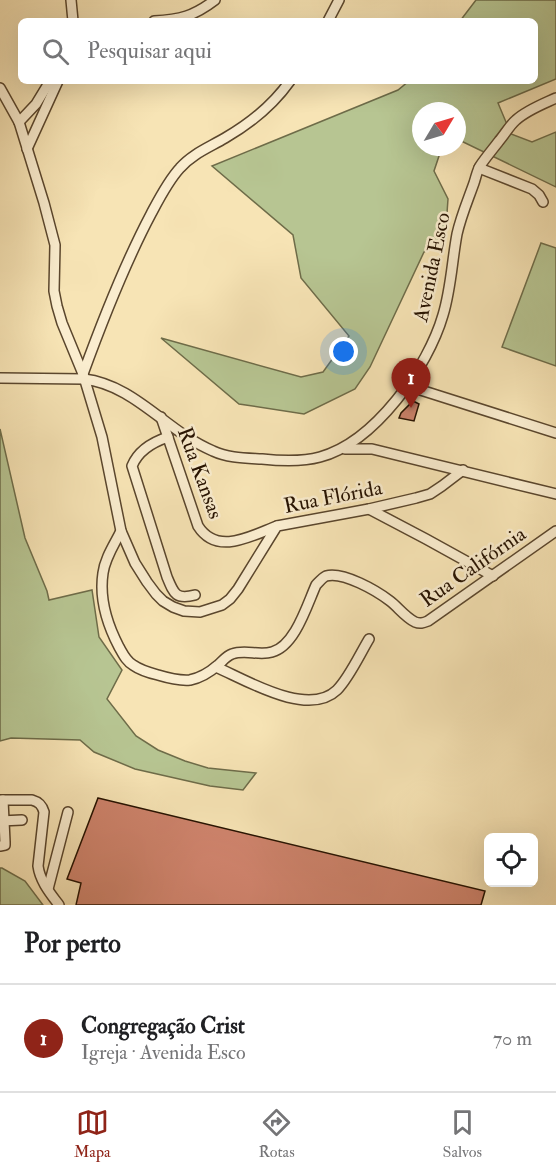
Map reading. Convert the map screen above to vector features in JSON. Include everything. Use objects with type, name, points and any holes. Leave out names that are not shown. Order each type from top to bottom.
[{"type":"street","points":[[71,0],[73,18]]},
{"type":"street","points":[[183,18],[200,11],[215,0]]},
{"type":"street","points":[[330,18],[339,0]]},
{"type":"street","points":[[19,122],[36,104],[48,84]]},
{"type":"street","points":[[27,149],[57,84]]},
{"type":"street","points":[[83,376],[105,313],[140,234],[178,169],[198,153],[251,121],[269,106],[288,84]]},
{"type":"street","name":"Rua Flórida","points":[[0,88],[19,122],[44,203],[55,244],[54,291],[57,306],[83,376],[107,456],[121,531],[135,563],[156,594],[173,607],[184,611],[200,612],[222,605],[238,589],[277,526],[369,509],[430,494],[463,470]]},
{"type":"street","name":"Avenida Esco","points":[[343,448],[376,422],[408,386],[438,330],[444,312],[464,207],[479,168],[516,120],[556,98]]},
{"type":"street","points":[[479,168],[532,189],[543,202]]},
{"type":"street","points":[[0,378],[83,376],[96,380],[140,402],[201,446],[232,457],[297,461],[319,458],[343,448],[372,449],[556,494]]},
{"type":"street","points":[[408,386],[556,434]]},
{"type":"street","name":"Rua Kansas","points":[[161,417],[198,526],[207,537],[214,541],[230,542],[277,526]]},
{"type":"street","points":[[361,436],[372,449]]},
{"type":"street","points":[[168,437],[147,446],[134,459],[132,466],[172,590],[184,597],[195,595]]},
{"type":"street","points":[[369,509],[493,576]]},
{"type":"street","points":[[121,531],[108,554],[103,571],[102,590],[111,630],[126,660],[133,666],[184,680],[202,676],[216,667],[267,691],[286,698],[304,701],[328,696],[338,689],[369,639]]},
{"type":"street","name":"Rua Califórnia","points":[[216,667],[232,654],[272,652],[282,647],[290,640],[300,622],[316,585],[327,576],[348,578],[369,587],[411,620],[422,623],[556,531]]},
{"type":"street","points":[[0,846],[5,845],[2,800],[37,801],[44,812],[39,874],[59,905]]},
{"type":"street","points":[[48,889],[68,812]]},
{"type":"street","points":[[2,821],[22,820]]},
{"type":"green space","points":[[476,0],[556,0],[556,79],[498,103],[511,134],[532,142],[556,132],[556,187],[466,143],[466,102],[412,102],[412,156],[439,156],[434,171],[448,199],[445,241],[424,252],[370,367],[355,389],[304,414],[239,404],[161,338],[301,377],[323,372],[349,336],[301,278],[293,235],[212,166],[398,90],[405,84],[538,84],[538,18],[462,18]]},
{"type":"green space","points":[[541,243],[556,248],[556,366],[502,347]]},
{"type":"green space","points":[[0,429],[25,538],[49,600],[92,590],[99,637],[122,670],[107,699],[136,736],[158,750],[208,768],[256,773],[243,790],[210,786],[135,769],[94,752],[80,740],[11,738],[0,741]]},
{"type":"green space","points":[[0,868],[25,881],[43,905],[0,905]]},
{"type":"building","points":[[413,401],[419,404],[414,421],[399,418],[401,413]]},
{"type":"building","points":[[98,798],[485,891],[481,905],[76,905],[81,883],[67,879]]},
{"type":"place","name":"Congregação Crist","points":[[411,408]]}]
